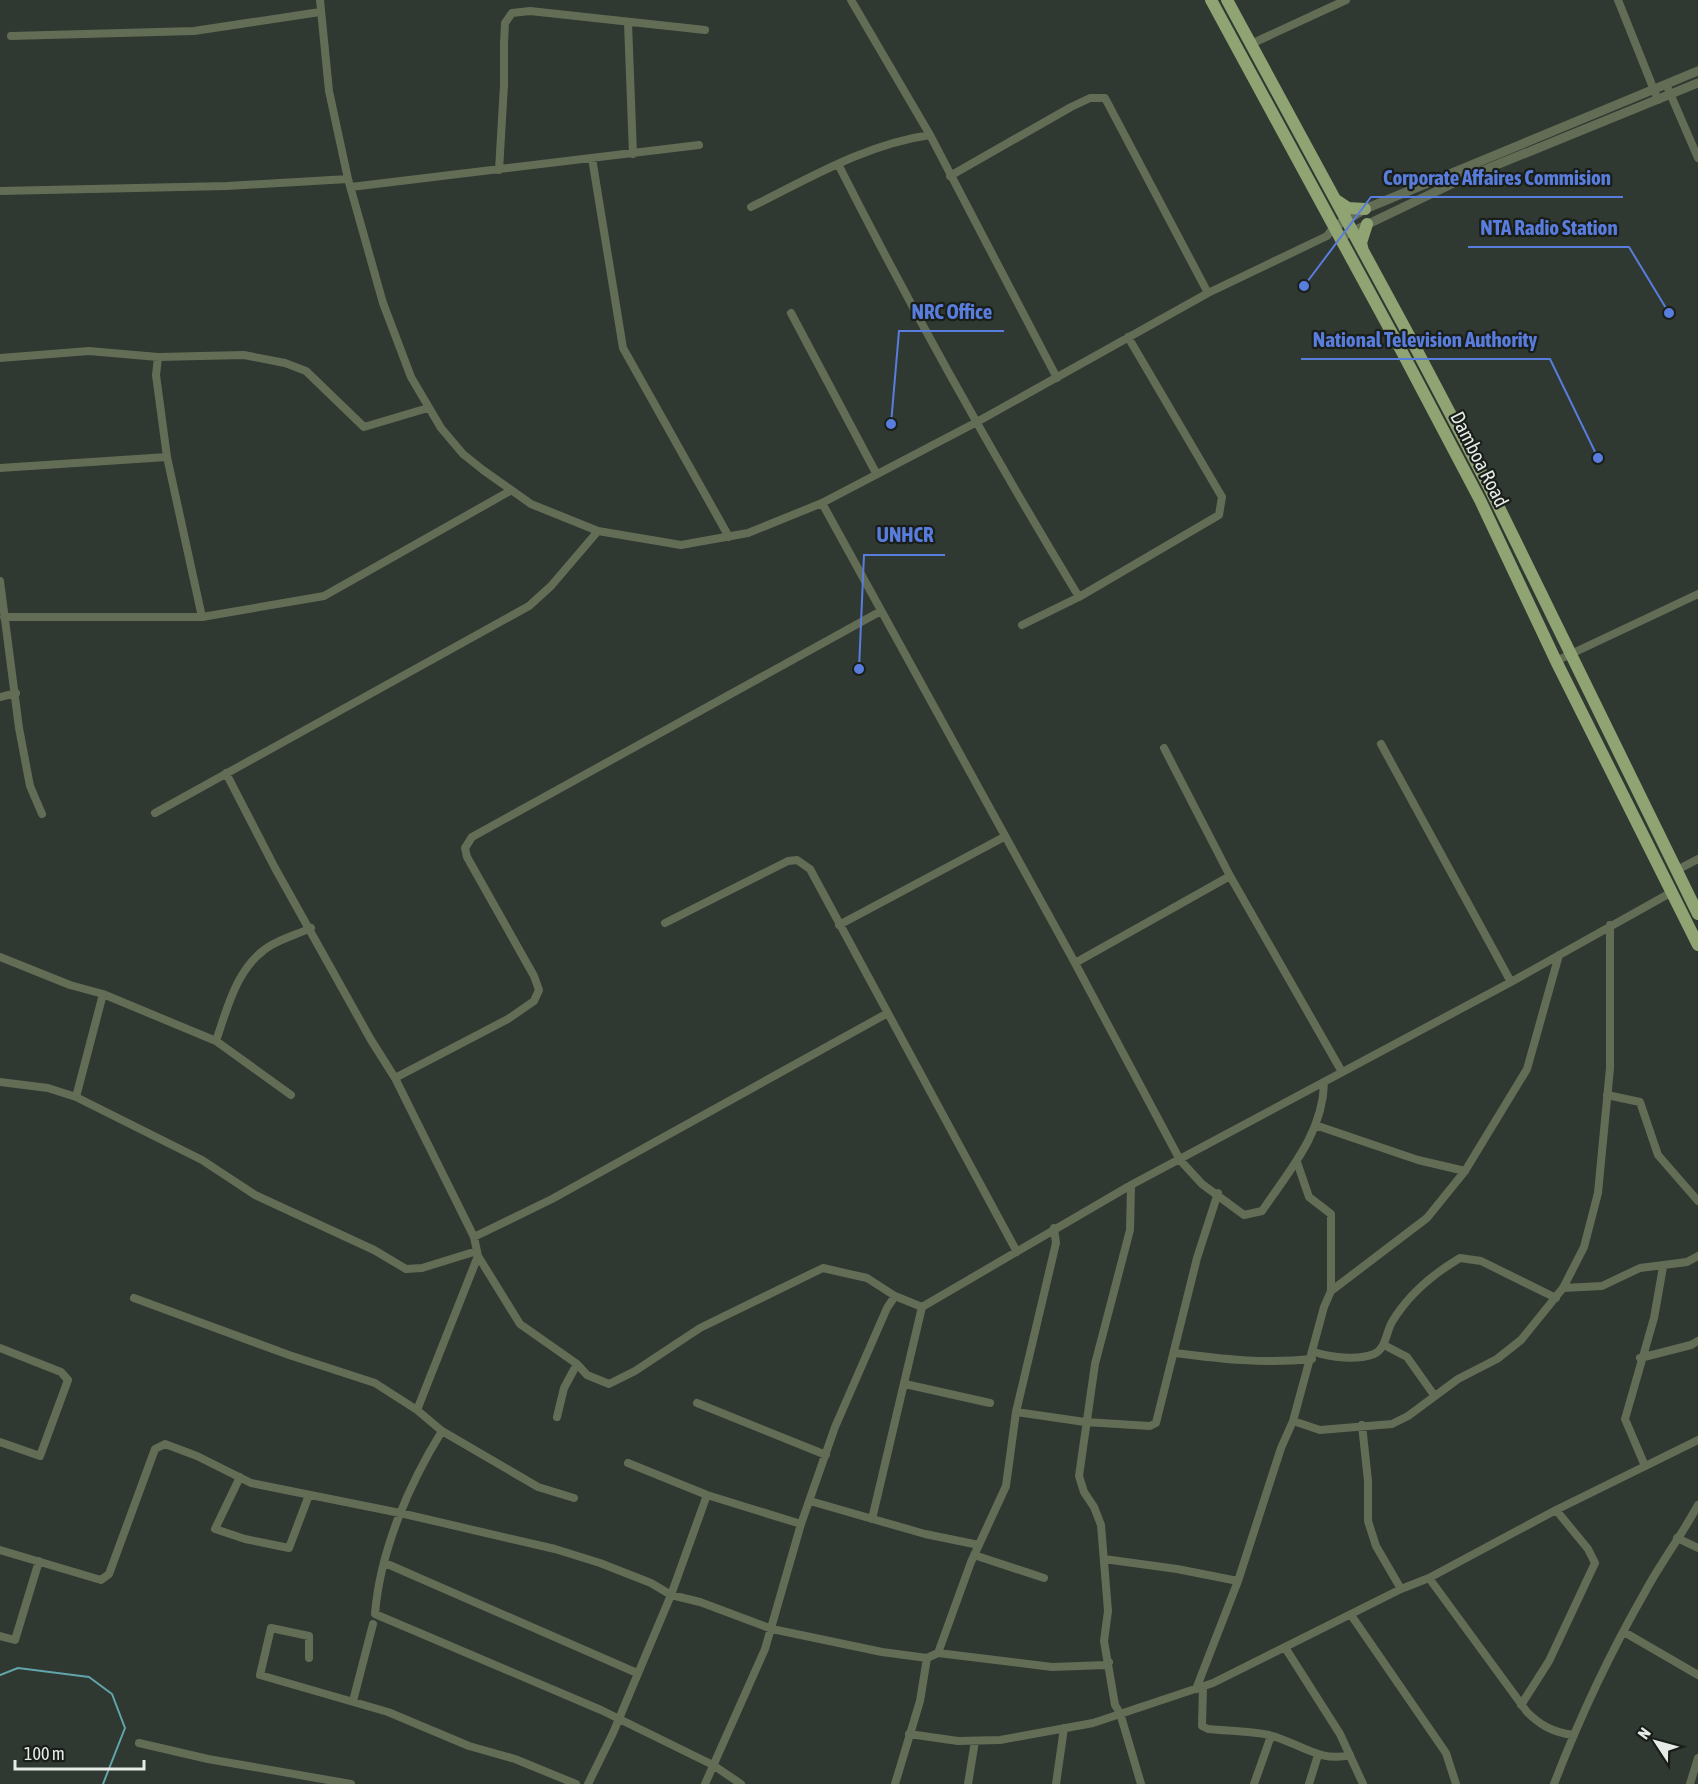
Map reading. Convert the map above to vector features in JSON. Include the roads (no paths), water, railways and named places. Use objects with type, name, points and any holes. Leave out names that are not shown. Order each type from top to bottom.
[{"type":"main road","name":"Damboa Road","points":[[1211,0],[1333,234],[1480,500],[1556,662],[1698,945]]},
{"type":"main road","name":"Damboa Road","points":[[1227,0],[1491,491],[1698,914]]},
{"type":"main road","points":[[1333,196],[1348,208],[1365,209]]},
{"type":"main road","points":[[1365,257],[1361,243],[1366,224]]},
{"type":"street","points":[[320,0],[329,91],[350,183],[383,303],[411,378],[428,408],[463,454],[510,491],[560,517],[598,531],[681,545],[748,532],[822,503],[1058,378],[1208,293],[1333,234],[1348,225],[1365,209],[1698,71]]},
{"type":"street","points":[[851,0],[930,135],[1058,378]]},
{"type":"street","points":[[1251,44],[1346,0]]},
{"type":"street","points":[[1618,0],[1658,100]]},
{"type":"street","points":[[499,170],[505,22],[512,13],[530,11],[705,30]]},
{"type":"street","points":[[11,36],[194,31],[320,12]]},
{"type":"street","points":[[628,23],[633,154]]},
{"type":"street","points":[[1348,225],[1366,224],[1462,179],[1698,83]]},
{"type":"street","points":[[1666,84],[1698,158]]},
{"type":"street","points":[[950,176],[1071,107],[1090,99],[1105,98],[1208,293]]},
{"type":"street","points":[[750,207],[838,164],[906,138],[930,135]]},
{"type":"street","points":[[0,191],[350,183],[499,170],[517,165],[699,145]]},
{"type":"street","points":[[592,158],[623,348],[729,537]]},
{"type":"street","points":[[838,164],[902,290],[975,423],[1079,597]]},
{"type":"street","points":[[791,313],[876,473]]},
{"type":"street","points":[[1022,625],[1079,597],[1219,515],[1222,508],[1222,497],[1128,337]]},
{"type":"street","points":[[0,358],[89,351],[158,357],[244,355],[285,363],[306,371],[364,427],[428,408]]},
{"type":"street","points":[[158,357],[156,375],[167,457],[202,617]]},
{"type":"street","points":[[0,468],[167,457]]},
{"type":"street","points":[[4,617],[202,617],[324,596],[510,491]]},
{"type":"street","points":[[822,503],[1075,963],[1180,1160],[1202,1184],[1218,1193],[1244,1215],[1254,1215],[1262,1211],[1297,1162],[1315,1125],[1324,1103],[1324,1083]]},
{"type":"street","points":[[155,813],[529,606],[551,586],[598,531]]},
{"type":"street","points":[[0,581],[19,728],[30,786],[42,814]]},
{"type":"street","points":[[1556,662],[1698,594]]},
{"type":"street","points":[[395,1078],[508,1018],[534,1001],[539,990],[534,976],[467,857],[465,848],[472,837],[881,611]]},
{"type":"street","points":[[0,697],[16,693]]},
{"type":"street","points":[[1381,744],[1511,982]]},
{"type":"street","points":[[1164,748],[1230,876],[1342,1072]]},
{"type":"street","points":[[226,773],[275,867],[311,928],[371,1040],[395,1078],[474,1237],[477,1254],[520,1324],[577,1364],[587,1375],[609,1384],[635,1371],[700,1328],[823,1268],[867,1278],[895,1296],[922,1307]]},
{"type":"street","points":[[839,925],[1004,837]]},
{"type":"street","points":[[1677,870],[1698,859]]},
{"type":"street","points":[[665,923],[788,861],[797,860],[810,869],[886,1014],[951,1128],[1017,1252]]},
{"type":"street","points":[[1075,963],[1230,876]]},
{"type":"street","points":[[872,1519],[922,1307],[1131,1185],[1511,982],[1672,892]]},
{"type":"street","points":[[1293,1421],[1320,1430],[1392,1424],[1408,1416],[1434,1395],[1497,1359],[1521,1340],[1563,1288],[1584,1247],[1598,1193],[1607,1095],[1610,925]]},
{"type":"street","points":[[216,1041],[234,991],[249,965],[265,949],[311,928]]},
{"type":"street","points":[[1350,1755],[1337,1758],[1318,1755],[1271,1736],[1208,1729],[1202,1725],[1200,1687],[1238,1581],[1281,1448],[1293,1421],[1313,1356],[1323,1307],[1331,1291],[1427,1218],[1465,1171],[1527,1069],[1559,955]]},
{"type":"street","points":[[0,957],[70,985],[103,994],[216,1041],[291,1095]]},
{"type":"street","points":[[76,1097],[103,994]]},
{"type":"street","points":[[474,1237],[552,1198],[886,1014]]},
{"type":"street","points":[[0,1082],[48,1088],[76,1097],[147,1130],[202,1160],[255,1195],[374,1250],[406,1269],[422,1268],[477,1254]]},
{"type":"street","points":[[1607,1095],[1640,1102],[1658,1155],[1698,1201]]},
{"type":"street","points":[[1315,1125],[1418,1160],[1465,1171]]},
{"type":"street","points":[[1297,1162],[1309,1197],[1331,1214],[1331,1291]]},
{"type":"street","points":[[1131,1185],[1130,1230],[1098,1353],[1079,1476],[1083,1492],[1094,1507],[1101,1526],[1108,1611],[1104,1641],[1115,1705],[1120,1713],[1141,1784]]},
{"type":"street","points":[[1016,1412],[1086,1422],[1150,1426],[1156,1423],[1197,1258],[1218,1193]]},
{"type":"street","points":[[938,1653],[974,1556],[1006,1486],[1016,1412],[1053,1260],[1056,1243],[1054,1228]]},
{"type":"street","points":[[417,1410],[477,1254]]},
{"type":"street","points":[[1563,1288],[1602,1286],[1640,1268],[1663,1267],[1687,1262],[1698,1256]]},
{"type":"street","points":[[1175,1353],[1222,1361],[1281,1362],[1313,1356],[1333,1358],[1374,1354],[1384,1345],[1393,1321],[1413,1293],[1460,1258],[1481,1261],[1556,1298]]},
{"type":"street","points":[[1644,1466],[1625,1419],[1640,1358],[1654,1318],[1663,1267]]},
{"type":"street","points":[[705,1784],[772,1629],[801,1524],[826,1455],[862,1363],[887,1308],[895,1296]]},
{"type":"street","points":[[134,1298],[289,1355],[375,1383],[417,1410],[442,1431],[538,1487],[574,1498]]},
{"type":"street","points":[[1640,1358],[1691,1346],[1698,1341]]},
{"type":"street","points":[[1384,1345],[1407,1357],[1434,1395]]},
{"type":"street","points":[[0,1348],[62,1372],[68,1380],[40,1456],[0,1442]]},
{"type":"street","points":[[556,1417],[564,1388],[577,1364]]},
{"type":"street","points":[[905,1384],[990,1403]]},
{"type":"street","points":[[698,1403],[826,1455]]},
{"type":"street","points":[[1362,1425],[1368,1481],[1368,1521],[1376,1546],[1401,1589]]},
{"type":"street","points":[[442,1431],[400,1513],[376,1596],[375,1614],[619,1719],[713,1765],[741,1784]]},
{"type":"street","points":[[909,1734],[975,1741],[1000,1740],[1093,1723],[1200,1687],[1286,1649],[1401,1589],[1429,1578],[1556,1510],[1698,1440]]},
{"type":"street","points":[[0,1550],[101,1580],[105,1578],[109,1574],[157,1446],[165,1444],[198,1456],[251,1483],[400,1513],[555,1549],[651,1583],[671,1595],[700,1602],[772,1629],[882,1652],[927,1658],[938,1653],[1052,1667],[1106,1665],[1109,1662]]},
{"type":"street","points":[[628,1463],[707,1495],[801,1524]]},
{"type":"street","points":[[240,1477],[215,1529],[245,1539],[289,1548],[309,1496]]},
{"type":"street","points":[[588,1784],[619,1719],[671,1595],[707,1495]]},
{"type":"street","points":[[810,1501],[925,1534],[980,1545]]},
{"type":"street","points":[[1554,1784],[1573,1735],[1624,1632],[1698,1505]]},
{"type":"street","points":[[1521,1705],[1549,1661],[1595,1563],[1588,1549],[1556,1510]]},
{"type":"street","points":[[1677,1538],[1698,1548]]},
{"type":"street","points":[[974,1556],[1044,1578]]},
{"type":"street","points":[[1104,1559],[1177,1569],[1238,1581]]},
{"type":"street","points":[[0,1636],[15,1640],[39,1561]]},
{"type":"street","points":[[385,1563],[637,1673]]},
{"type":"street","points":[[1429,1578],[1521,1705],[1545,1727],[1554,1732],[1573,1735]]},
{"type":"street","points":[[1352,1616],[1446,1753],[1456,1784]]},
{"type":"street","points":[[353,1701],[372,1624]]},
{"type":"street","points":[[309,1658],[309,1636],[271,1628],[260,1675],[290,1686],[353,1701],[470,1746],[515,1759],[576,1784]]},
{"type":"street","points":[[1624,1632],[1698,1675]]},
{"type":"street","points":[[1286,1649],[1350,1755],[1363,1784]]},
{"type":"street","points":[[895,1784],[920,1701],[927,1658]]},
{"type":"street","points":[[1056,1784],[1064,1728]]},
{"type":"street","points":[[1254,1784],[1271,1736]]},
{"type":"street","points":[[968,1784],[975,1741]]},
{"type":"street","points":[[139,1743],[208,1759],[351,1784]]},
{"type":"street","points":[[1309,1784],[1318,1755]]},
{"type":"street","points":[[1690,1784],[1698,1758]]},
{"type":"waterway","points":[[0,1675],[18,1668],[89,1677],[112,1694],[125,1728],[103,1784]]},
{"type":"place","name":"Corporate Affaires Commision","points":[[1304,286]]},
{"type":"place","name":"NTA Radio Station","points":[[1669,313]]},
{"type":"place","name":"NRC Office","points":[[891,424]]},
{"type":"place","name":"National Television Authority","points":[[1598,458]]},
{"type":"place","name":"UNHCR","points":[[859,669]]}]
